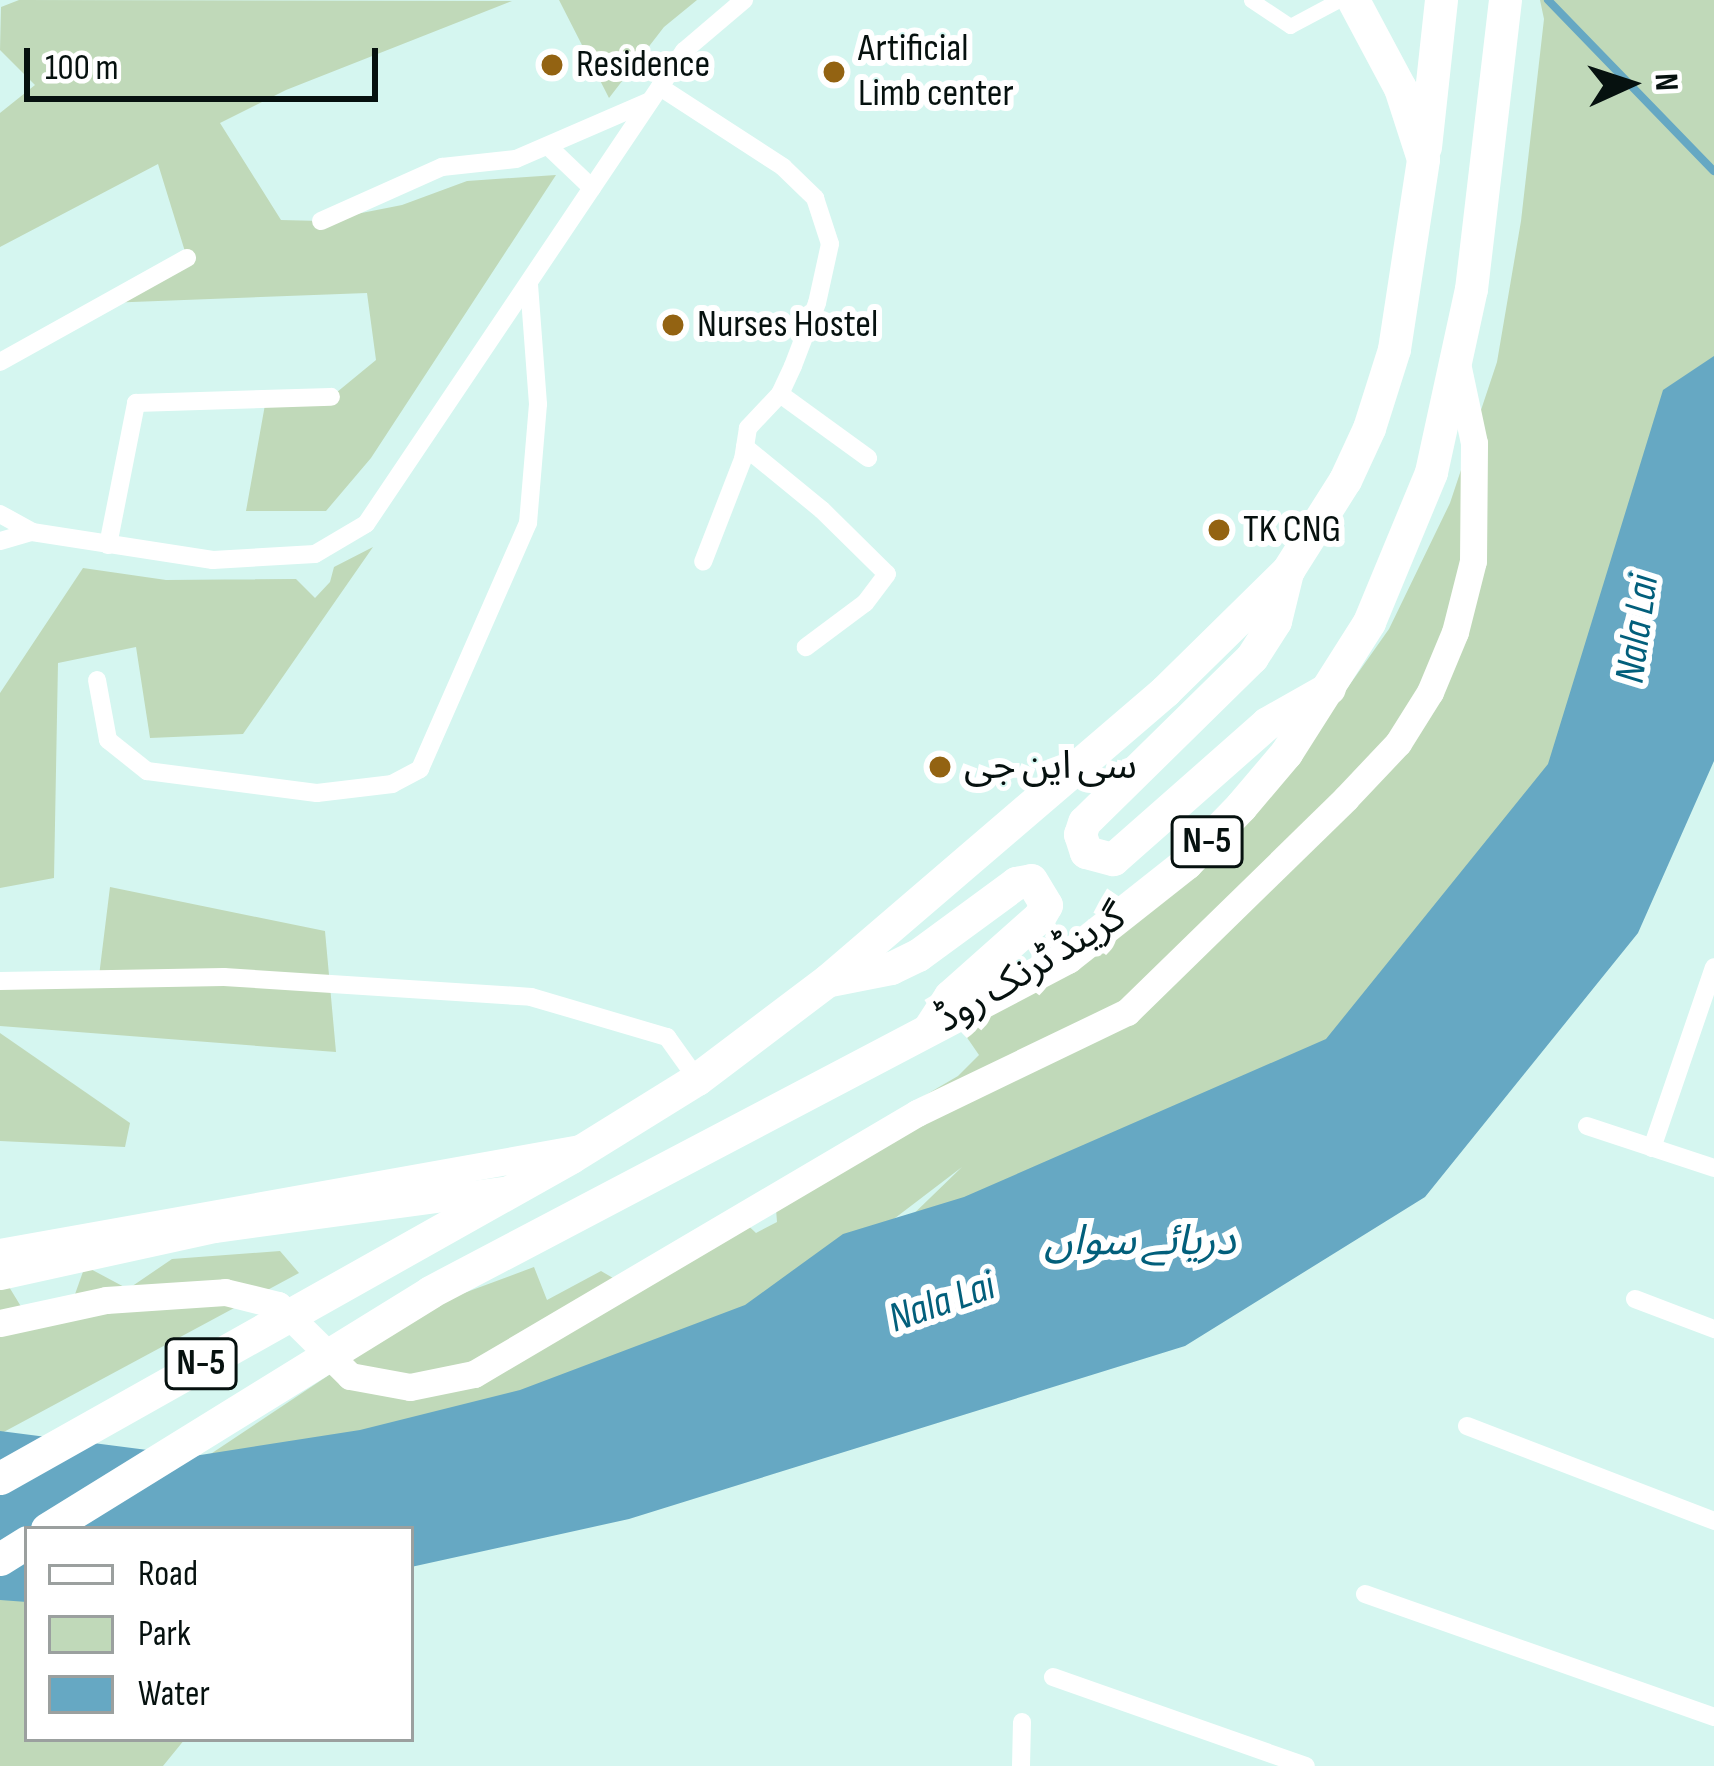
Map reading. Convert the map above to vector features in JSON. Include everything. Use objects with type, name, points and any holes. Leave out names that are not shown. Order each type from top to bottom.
[{"type":"highway","name":"N-5","points":[[1353,0],[1400,88],[1423,159]]},
{"type":"highway","name":"N-5","points":[[0,1478],[588,1147],[697,1079],[828,980],[1165,692],[1288,570],[1334,498],[1369,428],[1394,349],[1440,6]]},
{"type":"highway","name":"گرینڈ ٹرنک روڈ","points":[[52,1526],[430,1292],[1051,966],[1125,916],[1241,806],[1330,687],[1401,554],[1431,472],[1458,368],[1505,7]]},
{"type":"highway","points":[[1288,570],[1275,621],[1252,657],[1084,822],[1080,834],[1086,852],[1113,859],[1267,723],[1330,687]]},
{"type":"highway","points":[[828,980],[891,968],[918,955],[1016,883],[1031,880],[1046,905],[1039,917],[950,996],[926,1033]]},
{"type":"main road","points":[[0,1323],[106,1300],[225,1292],[278,1305],[350,1376],[410,1387],[474,1374],[917,1113],[1127,1012],[1346,798],[1398,742],[1430,692],[1455,632],[1473,561],[1474,443],[1458,368]]},
{"type":"main road","points":[[0,1252],[588,1147]]},
{"type":"main road","points":[[0,1276],[214,1228],[513,1189]]},
{"type":"street","points":[[0,514],[32,532],[213,560],[315,554],[366,524],[683,51],[744,0]]},
{"type":"street","points":[[1251,0],[1290,26],[1339,0]]},
{"type":"street","points":[[322,221],[442,167],[516,159],[550,148],[655,94]]},
{"type":"street","points":[[655,94],[783,167],[815,198],[830,244],[817,303],[780,394],[748,428],[703,562]]},
{"type":"street","points":[[550,148],[592,188]]},
{"type":"street","points":[[0,362],[187,258]]},
{"type":"street","points":[[97,680],[108,740],[147,771],[316,793],[392,784],[420,769],[528,523],[538,404],[529,283]]},
{"type":"street","points":[[780,394],[868,458]]},
{"type":"street","points":[[108,545],[136,403],[331,397]]},
{"type":"street","points":[[745,447],[822,510],[887,574],[865,603],[806,647]]},
{"type":"street","points":[[0,541],[32,532]]},
{"type":"street","points":[[1652,1148],[1714,967]]},
{"type":"street","points":[[0,981],[224,977],[531,998],[667,1037],[697,1079]]},
{"type":"street","points":[[1587,1126],[1714,1168]]},
{"type":"street","points":[[1635,1299],[1714,1329]]},
{"type":"street","points":[[1467,1426],[1714,1521]]},
{"type":"street","points":[[1365,1594],[1714,1717]]},
{"type":"street","points":[[1053,1677],[1306,1766]]},
{"type":"street","points":[[1021,1766],[1022,1722]]},
{"type":"green space","points":[[19,0],[512,1],[286,90],[220,123],[281,220],[321,221],[402,205],[467,181],[556,175],[371,458],[326,511],[246,511],[266,399],[331,397],[376,360],[367,293],[106,303],[187,258],[158,164],[0,247],[0,113],[35,85],[0,50],[1,7]]},
{"type":"green space","points":[[559,0],[697,0],[664,27],[609,98]]},
{"type":"green space","points":[[1540,0],[1714,0],[1714,408],[1570,777],[1326,1089],[836,1289],[962,1167],[743,1334],[102,1526],[437,1303],[534,1267],[547,1300],[601,1271],[637,1292],[738,1216],[756,1233],[777,1222],[776,1209],[886,1118],[958,1076],[979,1055],[959,1026],[1072,970],[1312,738],[1389,629],[1450,503],[1497,362],[1521,221],[1544,19]]},
{"type":"green space","points":[[373,547],[243,734],[150,738],[136,647],[58,663],[54,878],[0,888],[0,693],[83,568],[166,580],[296,579],[315,598],[330,582],[334,567]]},
{"type":"green space","points":[[110,887],[325,931],[336,1052],[0,1026],[0,989],[99,976]]},
{"type":"green space","points":[[0,1033],[130,1123],[125,1147],[0,1141]]},
{"type":"green space","points":[[280,1251],[299,1273],[0,1434],[0,1272],[31,1323],[74,1297],[85,1266],[128,1289],[172,1259]]},
{"type":"green space","points":[[24,1578],[24,1742],[183,1742],[163,1766],[0,1766],[0,1594]]},
{"type":"water","name":"دریائے سواں","points":[[1714,356],[1714,761],[1638,933],[1425,1197],[1185,1346],[629,1519],[414,1566],[414,1526],[24,1526],[24,1602],[0,1600],[0,1431],[194,1456],[360,1430],[520,1390],[745,1305],[843,1234],[964,1197],[1326,1039],[1548,764],[1663,390]]},
{"type":"waterway","points":[[1548,0],[1714,171]]},
{"type":"place","name":"Residence","points":[[552,65]]},
{"type":"place","name":"Artificial Limb center","points":[[834,72]]},
{"type":"place","name":"Nurses Hostel","points":[[673,325]]},
{"type":"place","name":"TK CNG","points":[[1219,530]]},
{"type":"place","name":"سی این جی","points":[[940,767]]},
{"type":"water label","name":"Nala Lai","points":[[1638,629]]},
{"type":"water label","name":"Nala Lai","points":[[942,1303]]}]
